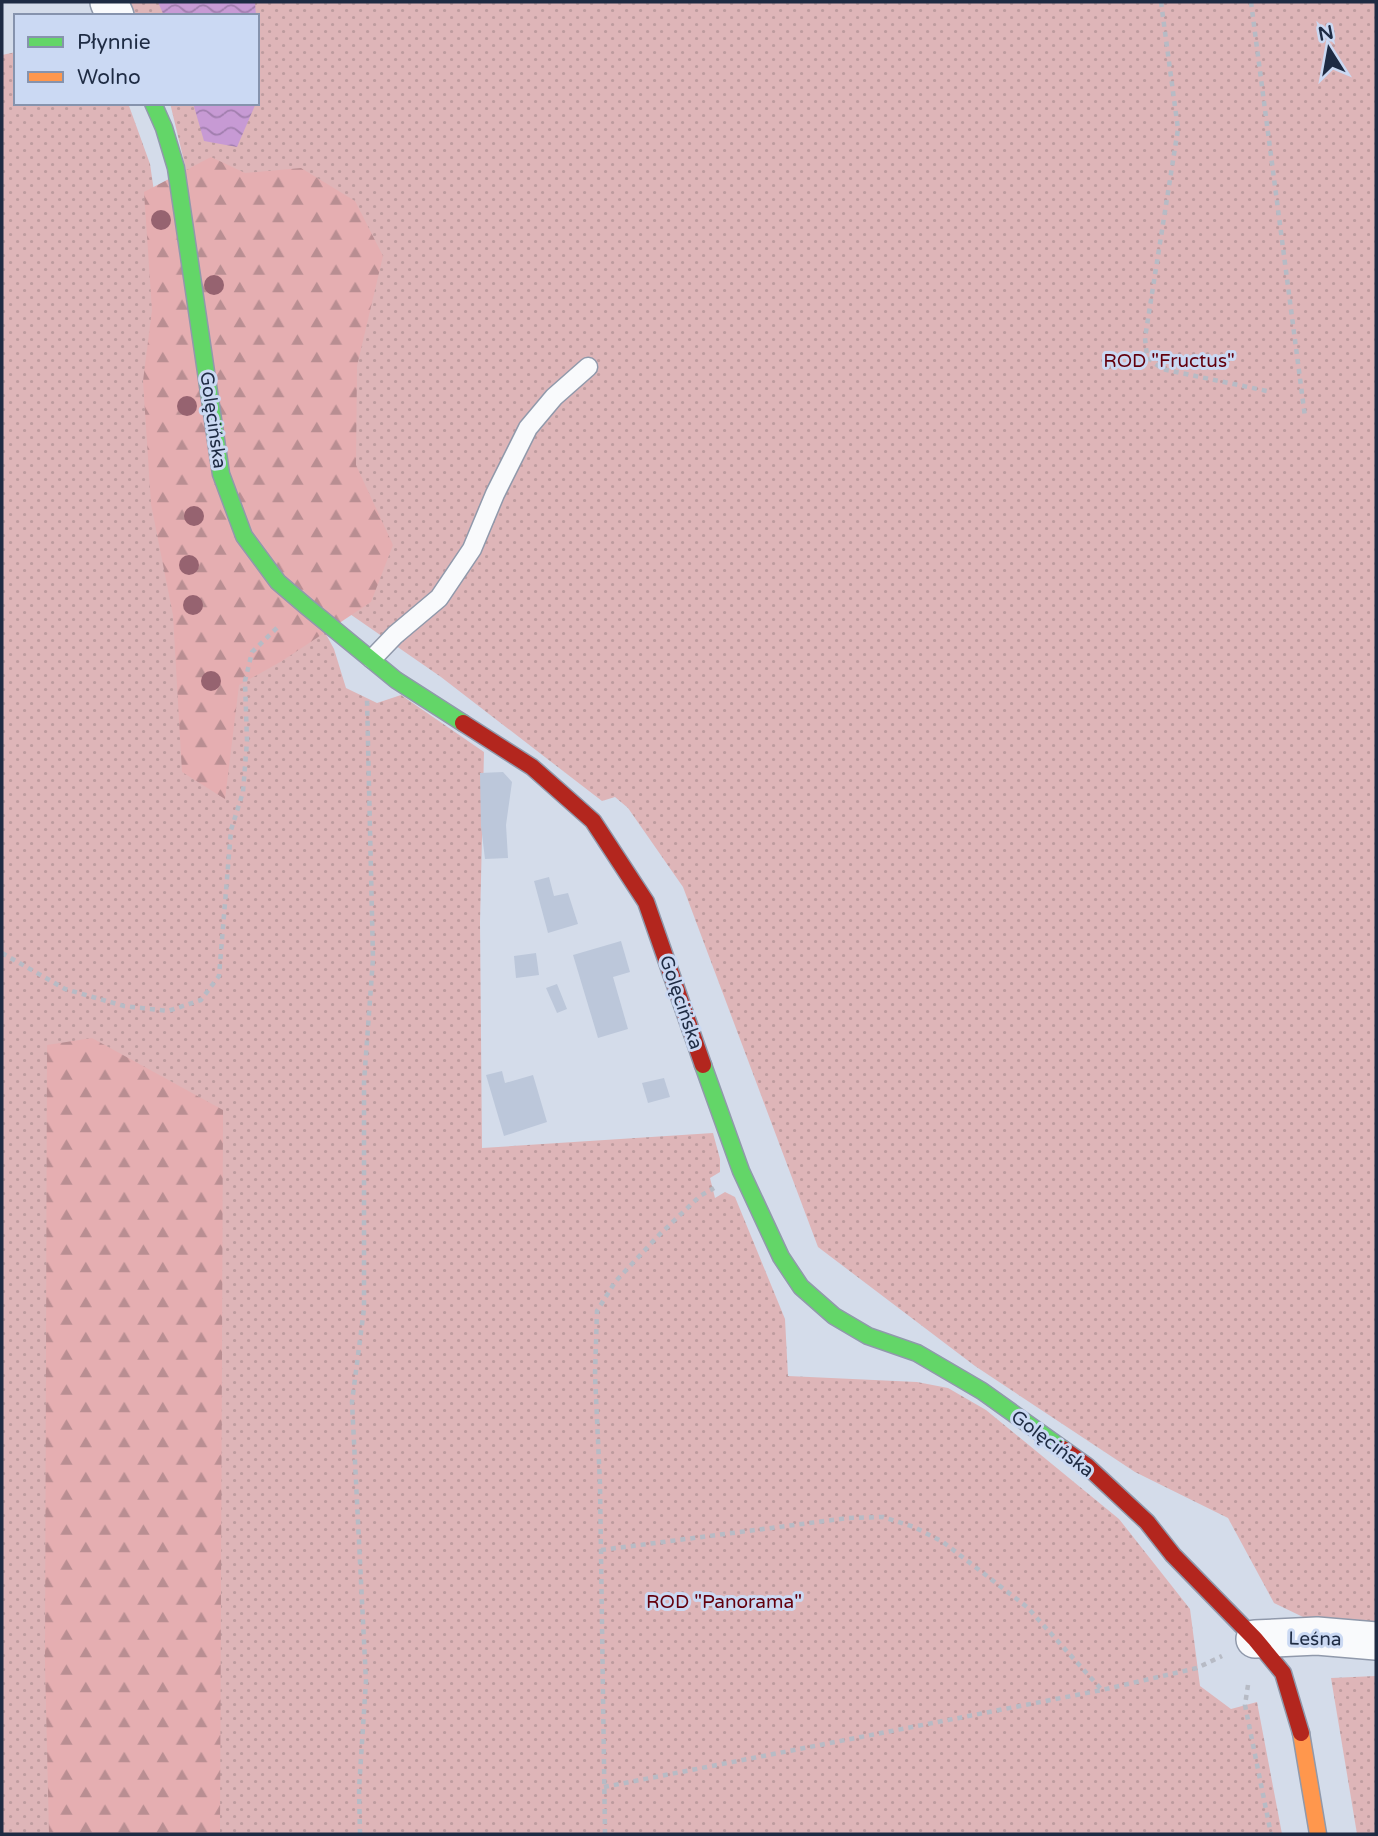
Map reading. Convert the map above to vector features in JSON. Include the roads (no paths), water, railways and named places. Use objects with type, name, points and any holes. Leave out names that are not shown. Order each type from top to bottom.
[{"type":"street","name":"Golęcińska","points":[[154,105],[176,168],[221,474],[244,536],[278,582],[396,680],[532,767],[593,821],[646,902],[741,1171],[781,1257],[801,1287],[834,1316],[868,1336],[917,1353],[982,1391],[1087,1466],[1147,1522],[1173,1555],[1255,1639],[1283,1673],[1300,1727],[1318,1834]]},
{"type":"street","name":"Leśna","points":[[1255,1639],[1317,1636],[1376,1641]]},
{"type":"lane","points":[[372,659],[395,635],[439,598],[472,549],[495,494],[528,428],[554,397],[588,367]]},
{"type":"water","points":[[158,2],[255,2],[256,14],[163,14]]},
{"type":"water","points":[[194,105],[255,105],[237,147],[204,141]]},
{"type":"park label","name":"ROD \"Fructus\"","points":[[1169,360]]},
{"type":"park label","name":"ROD \"Panorama\"","points":[[724,1601]]}]
